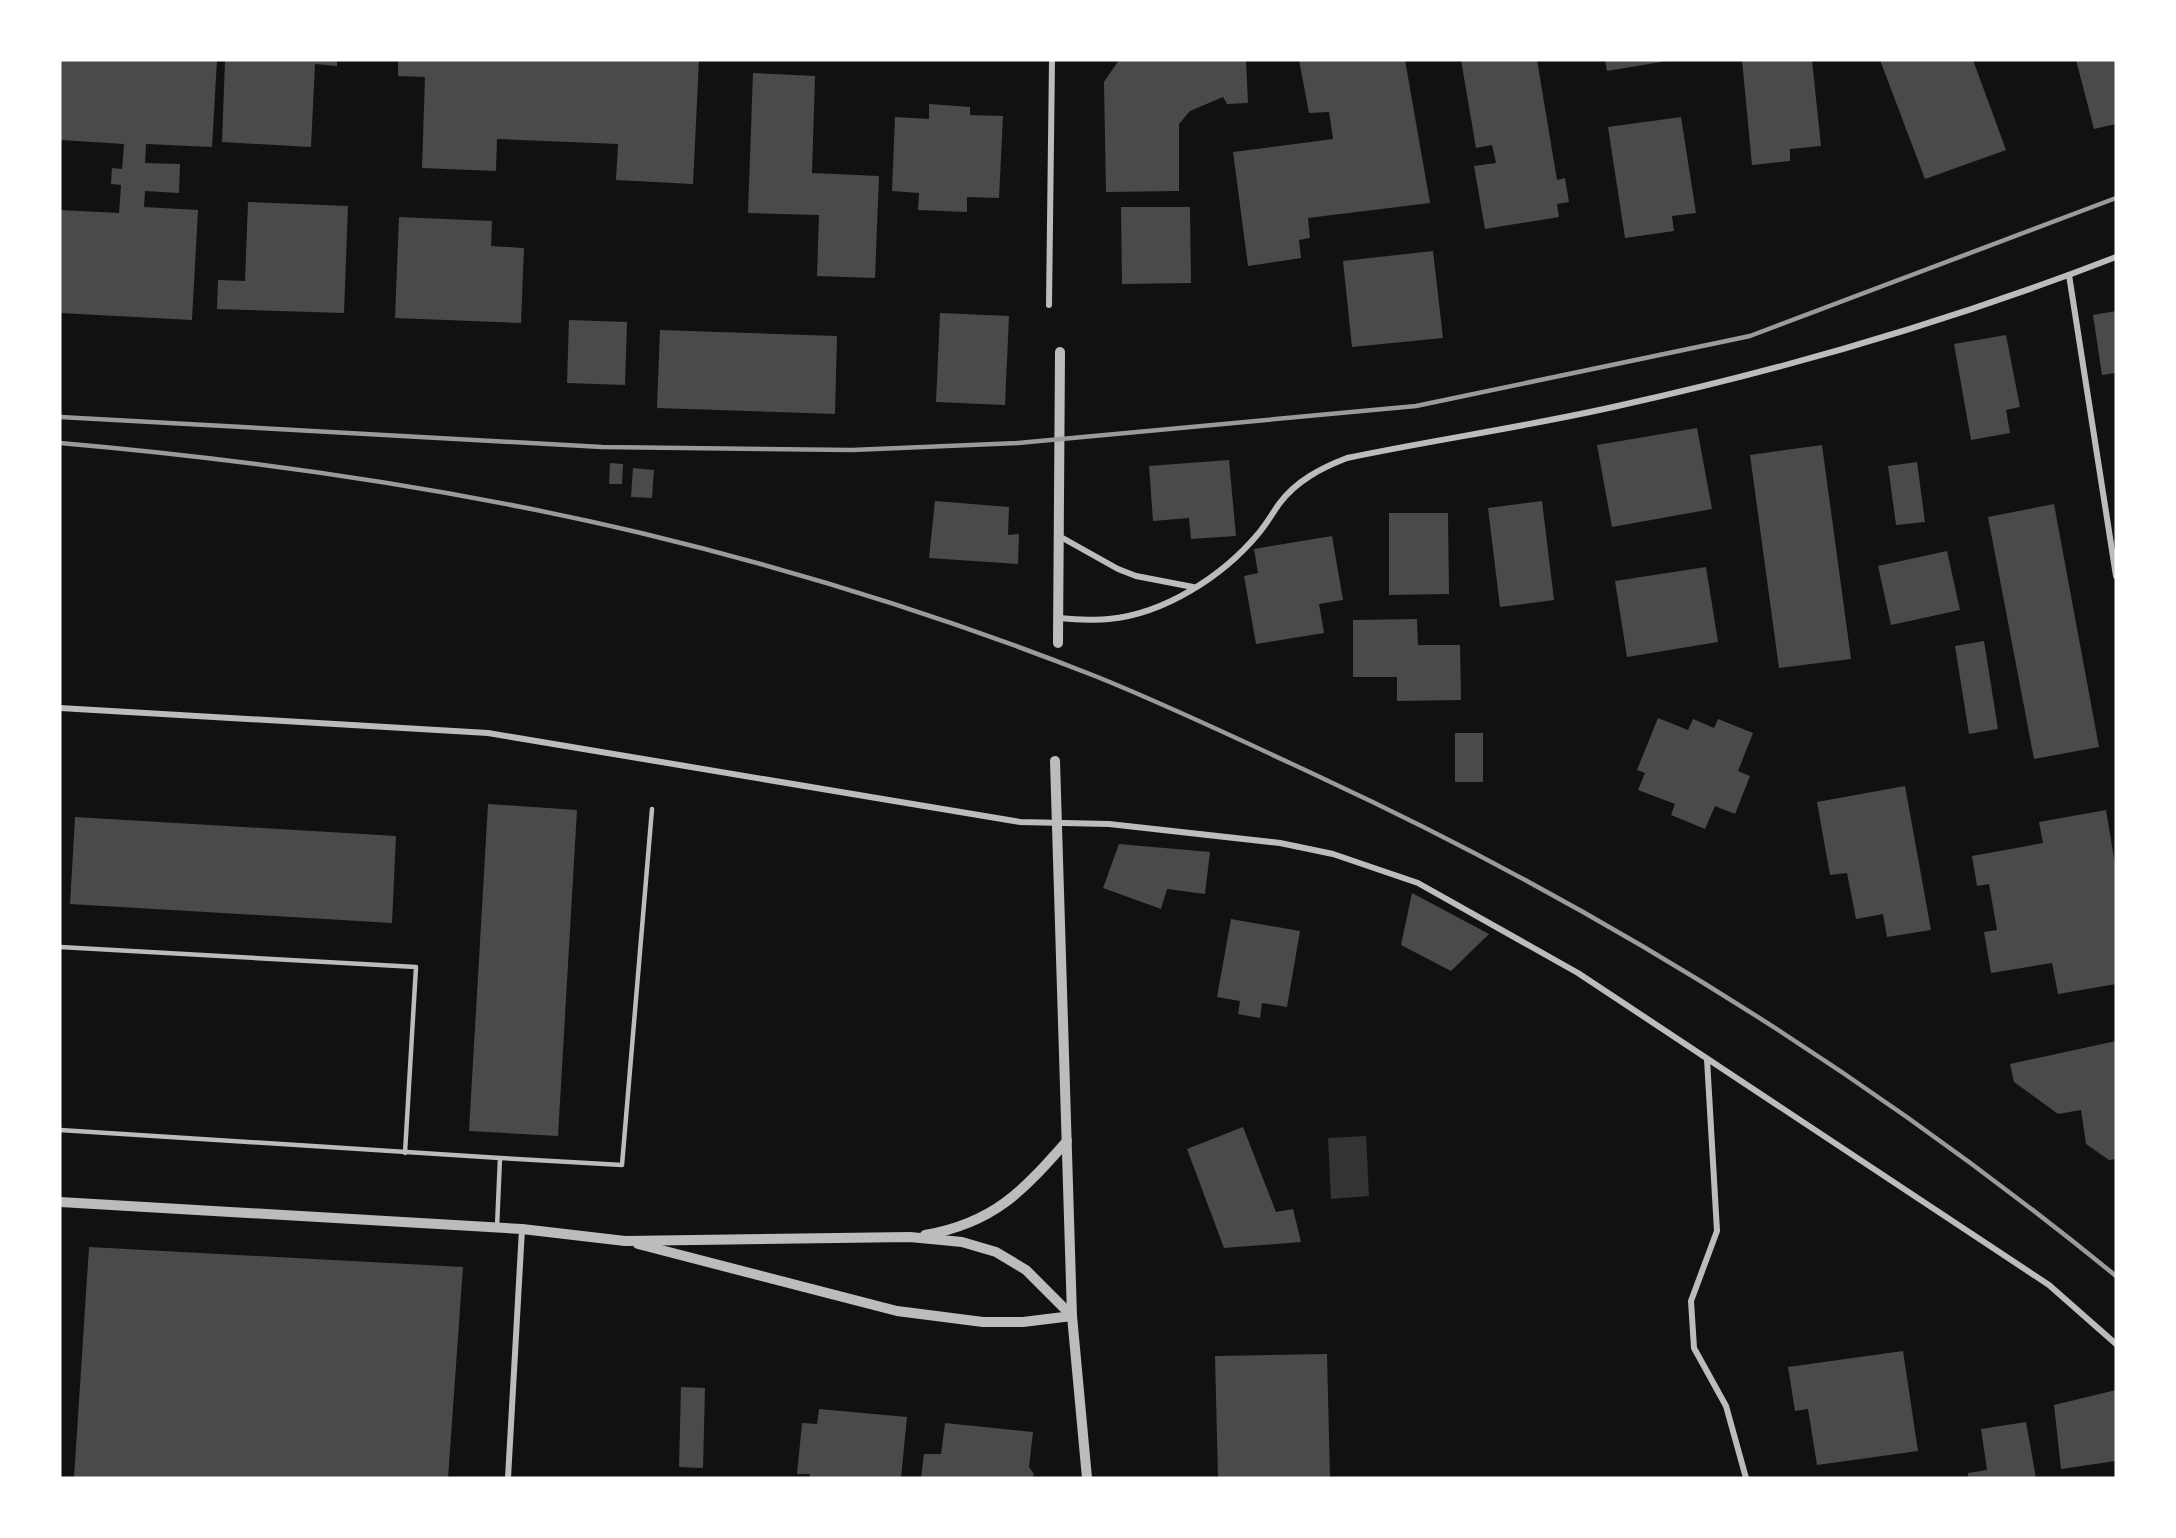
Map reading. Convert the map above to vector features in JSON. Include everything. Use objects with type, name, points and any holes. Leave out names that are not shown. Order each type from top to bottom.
[{"type":"street","points":[[1049,305],[1052,60]]},
{"type":"street","points":[[1058,618],[1108,620],[1135,615],[1194,588],[1233,560],[1258,535],[1295,487],[1319,470],[1347,458],[1571,416],[1712,384],[1880,338],[2070,275],[2116,257]]},
{"type":"street","points":[[2070,275],[2116,576]]},
{"type":"street","points":[[1058,643],[1060,352]]},
{"type":"street","points":[[1059,536],[1118,569],[1136,576],[1194,588]]},
{"type":"street","points":[[60,708],[488,733],[1020,822],[1091,824],[1280,843],[1333,854],[1418,883],[1578,973],[2049,1285],[2116,1344]]},
{"type":"street","points":[[1055,761],[1072,1316],[1087,1478]]},
{"type":"street","points":[[1707,1059],[1717,1231],[1691,1301],[1694,1348],[1726,1406],[1746,1478]]},
{"type":"street","points":[[910,1237],[956,1230],[993,1212],[1031,1182],[1067,1141]]},
{"type":"street","points":[[60,1202],[497,1227],[625,1241],[910,1237],[962,1242],[996,1252],[1026,1270],[1072,1316]]},
{"type":"street","points":[[508,1478],[522,1229]]},
{"type":"street","points":[[625,1241],[907,1313],[983,1322],[1023,1322],[1072,1316]]},
{"type":"lane","points":[[60,1130],[622,1165],[652,809]]},
{"type":"lane","points":[[60,947],[416,967],[405,1153]]},
{"type":"lane","points":[[497,1227],[500,1158]]},
{"type":"shaded area","points":[[1366,1136],[1369,1196],[1331,1199],[1328,1138]]},
{"type":"building","points":[[60,60],[217,60],[212,147],[146,144],[145,163],[180,164],[179,193],[145,191],[144,207],[198,210],[192,320],[60,313],[60,210],[119,213],[121,185],[111,184],[112,168],[122,169],[124,144],[60,140]]},
{"type":"building","points":[[225,60],[337,60],[337,66],[315,64],[311,147],[222,142]]},
{"type":"building","points":[[398,60],[699,60],[693,184],[616,180],[618,144],[497,139],[496,171],[422,168],[425,77],[398,76]]},
{"type":"building","points":[[1119,60],[1246,60],[1248,103],[1227,104],[1223,97],[1190,111],[1179,124],[1179,191],[1106,192],[1104,82]]},
{"type":"building","points":[[1299,60],[1405,60],[1430,203],[1308,218],[1310,238],[1299,240],[1301,258],[1248,266],[1233,152],[1333,139],[1329,112],[1309,113]]},
{"type":"building","points":[[1461,60],[1537,60],[1557,180],[1565,178],[1569,202],[1557,204],[1559,217],[1485,229],[1474,166],[1496,163],[1492,145],[1476,148]]},
{"type":"building","points":[[1605,60],[1667,60],[1667,61],[1607,71]]},
{"type":"building","points":[[1742,60],[1812,60],[1821,146],[1790,149],[1790,161],[1752,165]]},
{"type":"building","points":[[1880,60],[1973,60],[2006,150],[1925,179]]},
{"type":"building","points":[[2076,60],[2116,60],[2116,124],[2094,129]]},
{"type":"building","points":[[753,73],[815,76],[812,173],[879,176],[875,278],[817,276],[819,215],[748,213]]},
{"type":"building","points":[[929,104],[970,107],[970,115],[1003,116],[999,198],[967,197],[967,212],[918,210],[919,193],[892,191],[895,117],[929,119]]},
{"type":"building","points":[[1681,117],[1696,213],[1672,216],[1674,231],[1625,238],[1608,127]]},
{"type":"building","points":[[248,202],[348,206],[344,313],[217,309],[218,280],[245,281]]},
{"type":"building","points":[[1121,207],[1190,207],[1191,283],[1122,284]]},
{"type":"building","points":[[399,217],[492,221],[491,246],[524,248],[521,323],[395,318]]},
{"type":"building","points":[[1433,251],[1443,338],[1352,347],[1343,261]]},
{"type":"building","points":[[2116,311],[2116,373],[2102,375],[2093,315]]},
{"type":"building","points":[[940,313],[1009,316],[1005,405],[936,402]]},
{"type":"building","points":[[569,320],[627,322],[625,385],[567,383]]},
{"type":"building","points":[[660,330],[837,336],[835,414],[657,408]]},
{"type":"building","points":[[2006,335],[2020,407],[2006,410],[2010,433],[1971,440],[1954,344]]},
{"type":"building","points":[[1697,428],[1712,509],[1612,527],[1597,445]]},
{"type":"building","points":[[1822,445],[1851,659],[1779,668],[1750,455]]},
{"type":"building","points":[[1229,460],[1236,536],[1191,539],[1189,518],[1153,521],[1149,466]]},
{"type":"building","points":[[1917,462],[1925,522],[1896,525],[1888,466]]},
{"type":"building","points":[[610,463],[623,464],[622,484],[609,484]]},
{"type":"building","points":[[633,468],[654,470],[652,498],[631,497]]},
{"type":"building","points":[[935,501],[1009,507],[1008,535],[1019,534],[1018,564],[929,558]]},
{"type":"building","points":[[1542,501],[1554,600],[1500,607],[1488,508]]},
{"type":"building","points":[[2054,504],[2099,747],[2034,759],[1988,517]]},
{"type":"building","points":[[1389,513],[1448,513],[1449,594],[1389,595]]},
{"type":"building","points":[[1332,536],[1343,600],[1319,604],[1324,633],[1256,644],[1244,576],[1258,573],[1254,549]]},
{"type":"building","points":[[1947,551],[1960,610],[1891,625],[1878,566]]},
{"type":"building","points":[[1706,567],[1718,642],[1627,657],[1615,581]]},
{"type":"building","points":[[1417,619],[1418,645],[1460,645],[1461,700],[1397,701],[1397,677],[1353,677],[1353,620]]},
{"type":"building","points":[[1984,641],[1998,729],[1969,734],[1955,646]]},
{"type":"building","points":[[1658,718],[1688,730],[1693,719],[1714,728],[1718,719],[1753,733],[1738,771],[1750,776],[1735,814],[1715,806],[1705,829],[1671,815],[1675,804],[1638,790],[1645,773],[1637,770]]},
{"type":"building","points":[[1455,733],[1483,733],[1483,782],[1455,782]]},
{"type":"building","points":[[1905,786],[1931,930],[1887,937],[1883,914],[1856,919],[1847,873],[1830,875],[1817,802]]},
{"type":"building","points":[[488,804],[577,810],[558,1136],[469,1131]]},
{"type":"building","points":[[2106,810],[2116,870],[2116,984],[2058,994],[2052,963],[1991,973],[1984,932],[1997,930],[1989,884],[1977,886],[1972,856],[2043,843],[2039,822]]},
{"type":"building","points":[[75,817],[396,836],[392,923],[70,904]]},
{"type":"building","points":[[1119,844],[1210,852],[1205,894],[1167,889],[1161,909],[1103,888]]},
{"type":"building","points":[[1412,893],[1489,934],[1451,971],[1401,945]]},
{"type":"building","points":[[1231,919],[1300,931],[1287,1007],[1262,1003],[1260,1018],[1238,1014],[1240,1001],[1217,997]]},
{"type":"building","points":[[2116,1041],[2116,1159],[2109,1160],[2086,1144],[2081,1110],[2058,1114],[2014,1082],[2010,1064]]},
{"type":"building","points":[[1243,1127],[1276,1212],[1293,1209],[1301,1242],[1224,1248],[1187,1149]]},
{"type":"building","points":[[89,1247],[463,1267],[448,1478],[74,1478]]},
{"type":"building","points":[[1903,1351],[1918,1451],[1817,1465],[1808,1409],[1795,1411],[1788,1367]]},
{"type":"building","points":[[1327,1354],[1330,1478],[1218,1478],[1215,1356]]},
{"type":"building","points":[[681,1387],[705,1388],[703,1468],[679,1467]]},
{"type":"building","points":[[2116,1390],[2116,1461],[2061,1469],[2054,1405]]},
{"type":"building","points":[[819,1409],[907,1417],[901,1478],[809,1478],[810,1474],[797,1474],[802,1423],[817,1424]]},
{"type":"building","points":[[2026,1422],[2036,1478],[1968,1478],[1968,1473],[1987,1470],[1981,1429]]},
{"type":"building","points":[[945,1423],[1033,1432],[1029,1467],[1034,1474],[1032,1478],[921,1478],[924,1454],[941,1454]]},
{"type":"railway","points":[[60,417],[602,447],[852,450],[1018,443],[1416,406],[1750,336],[2116,198]]},
{"type":"railway","points":[[60,443],[279,467],[425,489],[641,533],[814,579],[984,634],[1095,676],[1209,726],[1428,829],[1634,941],[1833,1066],[2024,1203],[2116,1276]]}]
